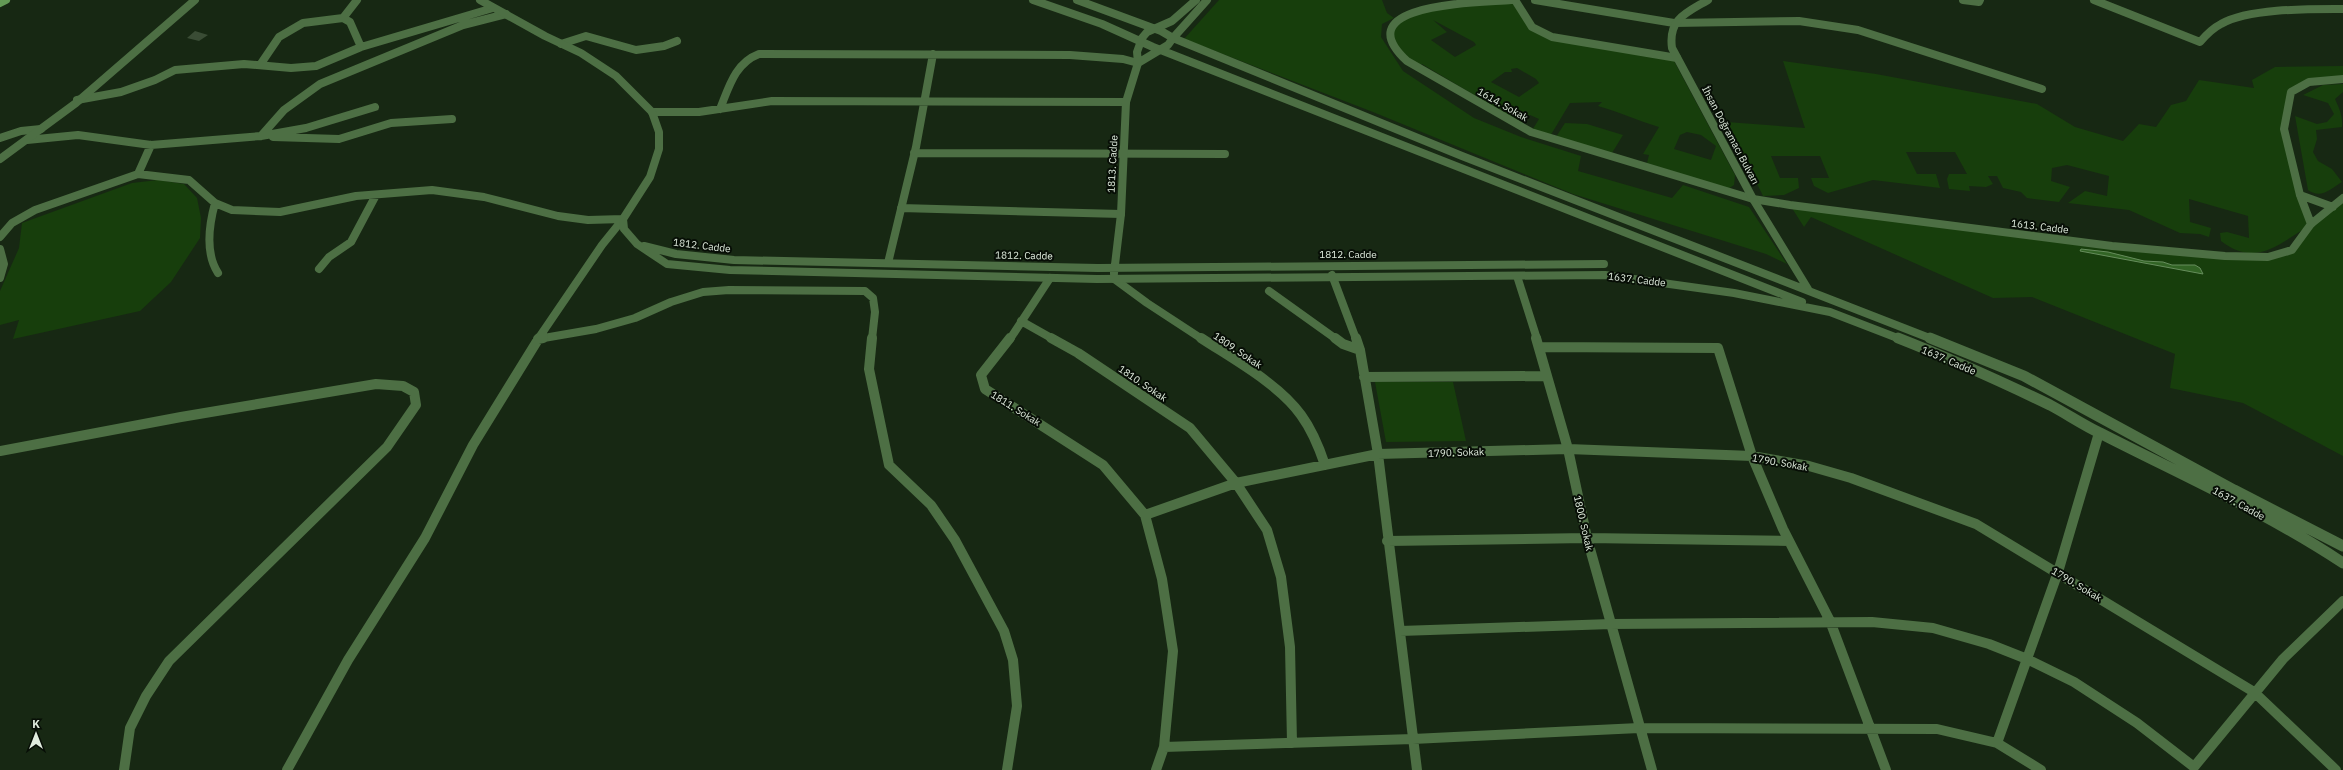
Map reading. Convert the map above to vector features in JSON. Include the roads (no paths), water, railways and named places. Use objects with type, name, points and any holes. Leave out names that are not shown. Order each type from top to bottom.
[{"type":"main road","points":[[0,3],[6,0]]},
{"type":"street","points":[[0,159],[27,140],[107,77],[195,0]]},
{"type":"street","points":[[343,18],[357,0]]},
{"type":"street","points":[[287,770],[348,660],[425,538],[473,445],[538,339],[602,245],[623,219],[650,177],[659,149],[659,132],[652,112],[616,76],[581,53],[561,44],[480,0]]},
{"type":"street","points":[[1033,0],[1073,13],[1153,47],[1162,49],[1438,160],[1830,312]]},
{"type":"street","name":"1637. Cadde","points":[[1078,0],[1168,34],[1173,38],[1240,67],[1462,156],[1808,289],[2024,376],[2234,490],[2343,546]]},
{"type":"street","points":[[1141,41],[1143,35],[1172,21],[1196,0]]},
{"type":"street","points":[[720,109],[741,64],[755,55],[1076,55],[1124,59],[1138,63],[1147,55],[1169,45],[1173,38],[1206,0]]},
{"type":"street","name":"1614. Sokak","points":[[1511,0],[1424,9],[1408,13],[1394,22],[1390,35],[1393,47],[1407,61],[1531,132],[1753,200]]},
{"type":"street","points":[[1515,0],[1532,27],[1552,37],[1677,58]]},
{"type":"street","points":[[1535,0],[1674,22],[1799,21],[1829,24],[1858,30],[2042,89]]},
{"type":"street","points":[[1674,22],[1708,0]]},
{"type":"street","points":[[1963,0],[1979,2],[1980,0]]},
{"type":"street","points":[[2094,0],[2200,42],[2211,29],[2229,20],[2260,15],[2343,9]]},
{"type":"street","points":[[77,100],[121,92],[155,80],[175,70],[222,66],[260,65],[291,68],[316,66],[361,47],[493,8]]},
{"type":"street","points":[[261,136],[284,110],[331,79],[463,25],[506,14]]},
{"type":"street","points":[[260,65],[279,37],[303,23],[343,18],[350,22],[361,47]]},
{"type":"street","name":"İhsan Doğramacı Bulvarı","points":[[1674,22],[1669,38],[1677,58],[1753,200],[1808,289]]},
{"type":"street","points":[[561,44],[586,36],[616,46],[636,50],[664,46],[677,41]]},
{"type":"street","name":"1813. Cadde","points":[[1113,278],[1121,214],[1126,102],[1138,63],[1137,52],[1141,41]]},
{"type":"street","points":[[888,262],[914,153],[933,54]]},
{"type":"street","points":[[2311,224],[2300,195],[2284,129],[2291,92],[2309,82],[2343,80]]},
{"type":"street","points":[[652,112],[699,112],[772,101],[1126,102]]},
{"type":"street","points":[[27,140],[78,135],[151,145],[261,136],[306,128],[375,107]]},
{"type":"street","points":[[261,136],[339,139],[391,123],[452,119]]},
{"type":"street","points":[[0,138],[21,131],[41,129]]},
{"type":"street","points":[[138,174],[151,145]]},
{"type":"street","points":[[914,153],[1225,154]]},
{"type":"street","points":[[0,237],[12,223],[35,210],[138,174],[189,180],[214,203],[232,210],[280,212],[356,196],[432,190],[484,197],[565,217],[588,220],[623,219]]},
{"type":"street","points":[[320,270],[329,257],[351,242],[376,194]]},
{"type":"street","points":[[2300,195],[2333,207]]},
{"type":"street","name":"1613. Cadde","points":[[1753,200],[2112,246],[2225,256],[2268,257],[2292,250],[2311,224],[2343,198]]},
{"type":"street","points":[[214,203],[210,216],[210,250],[214,268],[218,273]]},
{"type":"street","points":[[901,208],[1121,214]]},
{"type":"street","points":[[623,219],[624,229],[637,244],[667,264],[697,268],[1050,278],[1332,275],[1517,276],[1514,264]]},
{"type":"street","name":"1812. Cadde","points":[[637,244],[676,254],[702,258],[1115,267],[1604,264]]},
{"type":"street","points":[[0,249],[3,253],[5,269],[0,278]]},
{"type":"street","points":[[1332,275],[1360,350],[1378,454],[1418,770]]},
{"type":"street","name":"1637. Cadde","points":[[1517,276],[1605,275],[1734,294],[1830,312],[1905,341],[1994,379],[2051,406],[2099,434],[2192,477],[2319,547],[2343,563]]},
{"type":"street","name":"1800. Sokak","points":[[1517,276],[1568,449],[1588,538],[1639,728],[1652,770]]},
{"type":"street","name":"1811. Sokak","points":[[1050,278],[1002,351],[981,375],[985,389],[1102,464],[1145,515]]},
{"type":"street","name":"1809. Sokak","points":[[1113,278],[1141,301],[1233,358],[1275,389],[1296,408],[1315,435],[1326,465]]},
{"type":"street","points":[[538,339],[596,329],[635,318],[670,302],[703,292],[730,290],[865,291],[873,298],[875,312],[869,369],[874,400],[890,466],[931,505],[955,540],[1004,631],[1013,660],[1017,706],[1007,770]]},
{"type":"street","points":[[1269,291],[1343,344],[1360,350]]},
{"type":"street","name":"1810. Sokak","points":[[1021,321],[1078,353],[1190,428],[1236,483],[1267,530],[1281,577],[1290,647],[1292,743]]},
{"type":"street","points":[[1539,347],[1718,348],[1752,456],[1789,541],[1830,621],[1886,770]]},
{"type":"street","points":[[1364,377],[1547,376]]},
{"type":"street","points":[[0,452],[181,417],[376,384],[403,386],[414,392],[416,405],[386,447],[168,661],[146,696],[130,728],[124,770]]},
{"type":"street","points":[[1997,743],[2058,572],[2099,434]]},
{"type":"street","name":"1790. Sokak","points":[[1145,515],[1236,483],[1378,454],[1568,449],[1752,456],[1810,466],[1851,478],[1976,524],[2058,572],[2254,692],[2336,770]]},
{"type":"street","points":[[1145,515],[1162,579],[1173,651],[1164,747],[1156,770]]},
{"type":"street","points":[[1388,541],[1588,538],[1789,541]]},
{"type":"street","points":[[1400,631],[1611,624],[1830,621],[1933,628],[1989,644],[2027,659],[2074,682],[2118,710],[2194,769],[2254,692],[2323,618],[2343,601]]},
{"type":"street","points":[[1164,747],[1413,739],[1639,728],[1937,729],[1997,743],[2041,770]]}]
